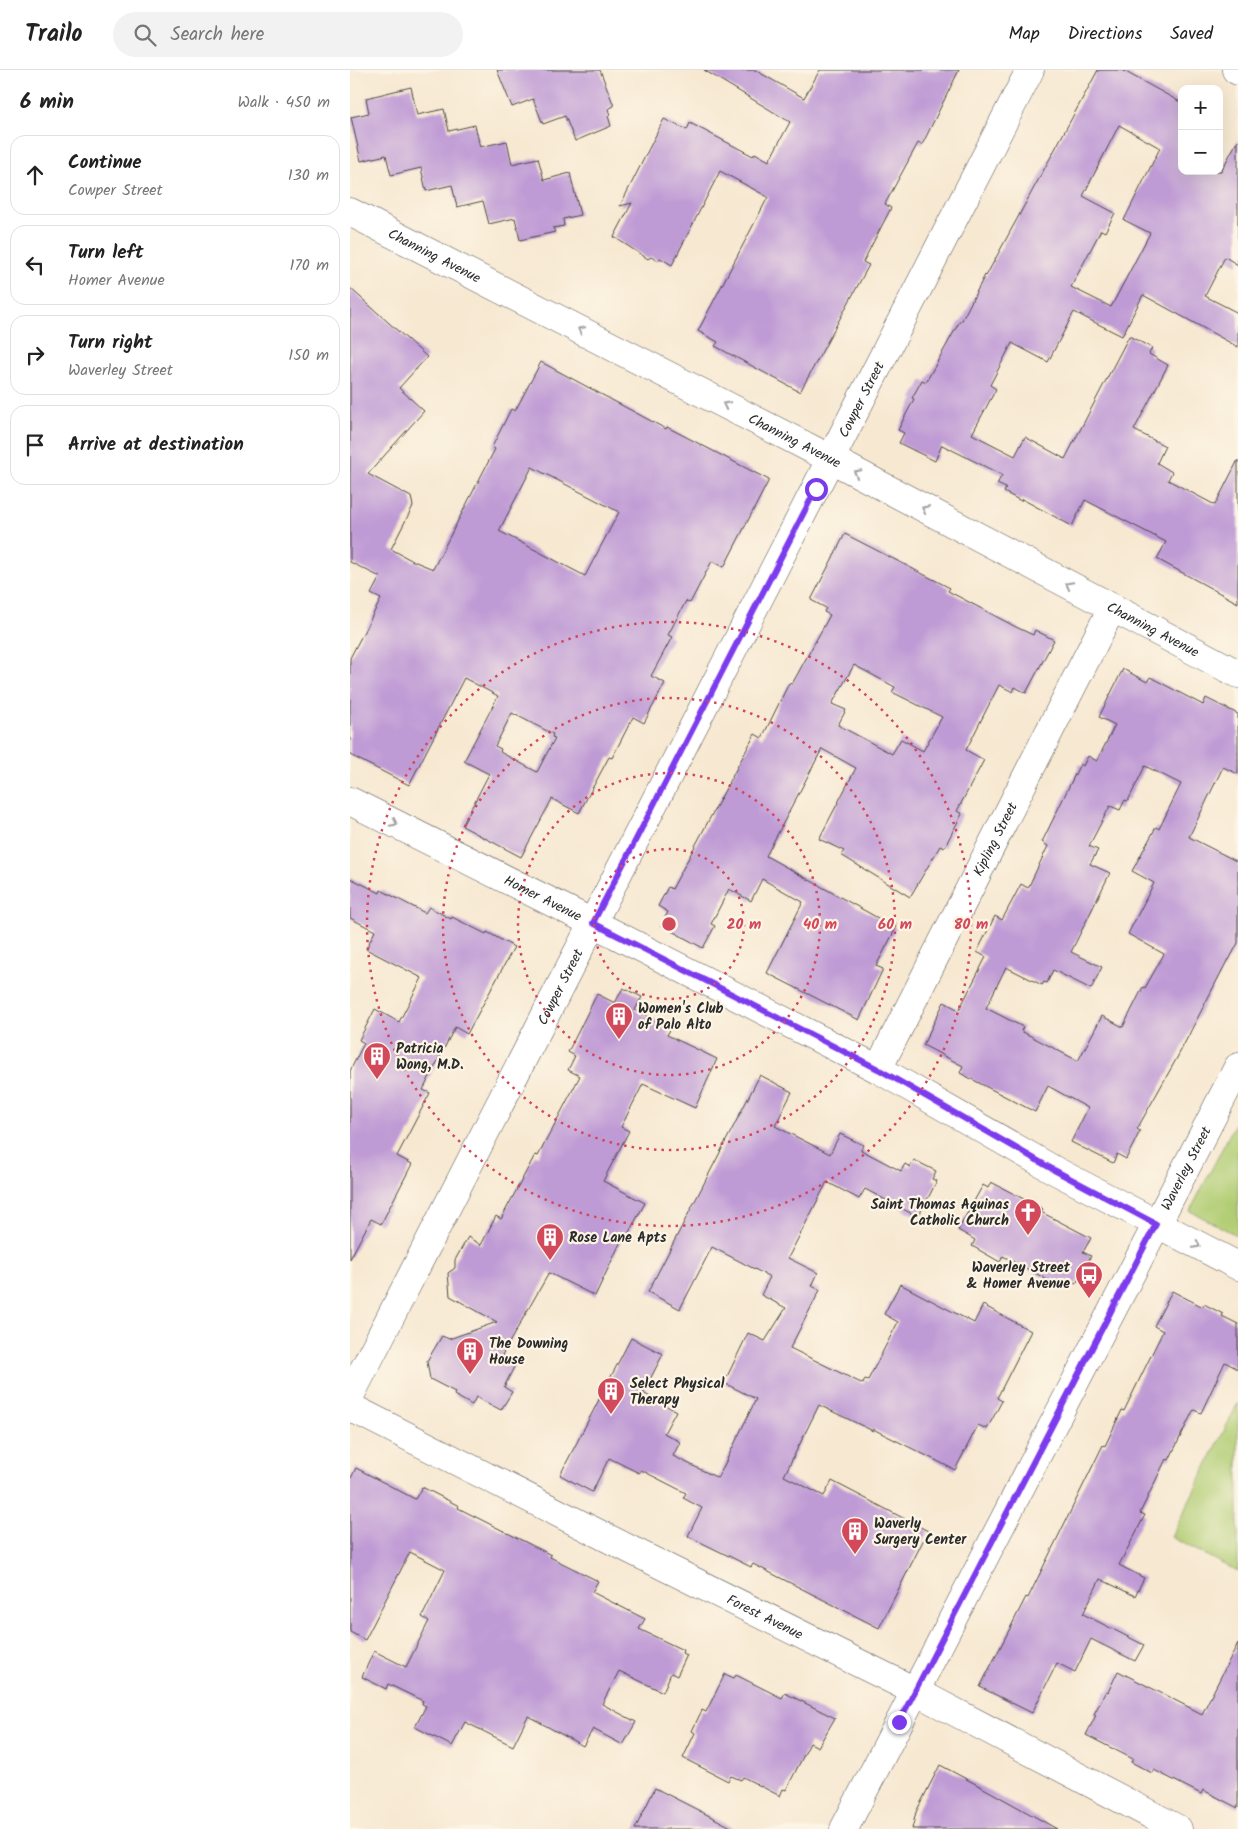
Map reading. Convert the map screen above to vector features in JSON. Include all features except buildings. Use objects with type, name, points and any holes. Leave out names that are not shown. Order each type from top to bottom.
[{"type":"street","name":"Cowper Street","points":[[350,1396],[1030,70]]},
{"type":"street","name":"Channing Avenue","points":[[350,212],[831,459],[1238,674]]},
{"type":"street","name":"Kipling Street","points":[[878,1069],[1112,608]]},
{"type":"street","name":"Homer Avenue","points":[[350,801],[878,1069],[1054,1170],[1238,1266]]},
{"type":"street","name":"Waverley Street","points":[[844,1829],[1238,1067]]},
{"type":"street","name":"Forest Avenue","points":[[350,1407],[631,1550],[915,1691],[1178,1829]]},
{"type":"green space","points":[[1238,1118],[1238,1236],[1190,1211]]},
{"type":"green space","points":[[1238,1403],[1238,1572],[1171,1537]]},
{"type":"place","name":"Women's Club of Palo Alto","points":[[619,1040]]},
{"type":"place","name":"Patricia Wong, M.D.","points":[[377,1080]]},
{"type":"place","name":"Saint Thomas Aquinas Catholic Church","points":[[1028,1236]]},
{"type":"place","name":"Rose Lane Apts","points":[[550,1261]]},
{"type":"place","name":"Waverley Street & Homer Avenue","points":[[1089,1299]]},
{"type":"place","name":"The Downing House","points":[[470,1375]]},
{"type":"place","name":"Select Physical Therapy","points":[[611,1415]]},
{"type":"place","name":"Waverly Surgery Center","points":[[855,1555]]},
{"type":"route","points":[[816,489],[593,923],[878,1069],[1054,1170],[1156,1224],[899,1722]]}]
